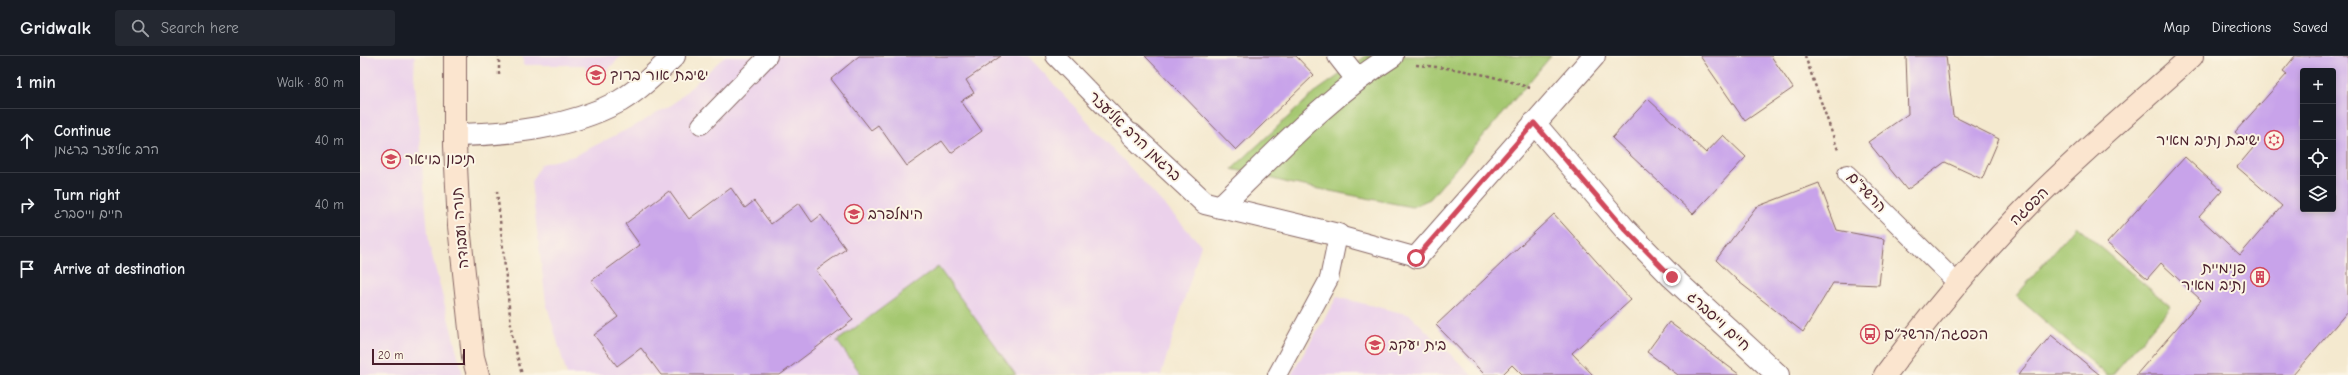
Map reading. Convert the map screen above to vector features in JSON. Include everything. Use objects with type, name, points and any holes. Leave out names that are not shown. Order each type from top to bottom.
[{"type":"street","name":"תורה ועבודה","points":[[455,56],[455,135],[459,226],[473,357],[478,375]]},
{"type":"street","points":[[455,135],[500,134],[575,121],[621,100],[651,78],[674,56]]},
{"type":"street","points":[[1339,56],[1357,79]]},
{"type":"street","points":[[1220,207],[1331,100],[1357,79],[1392,56]]},
{"type":"street","points":[[1416,258],[1594,56]]},
{"type":"street","name":"הפסגה","points":[[1885,375],[1934,310],[2029,204],[2192,56]]},
{"type":"street","name":"חיים וייסברג","points":[[1534,123],[1625,229],[1672,277],[1778,375]]},
{"type":"street","name":"ברגמן הרב אליעזר","points":[[1132,135],[1205,203],[1338,235]]},
{"type":"lane","points":[[701,125],[768,56]]},
{"type":"lane","name":"ברגמן הרב אליעזר","points":[[1055,56],[1132,135]]},
{"type":"lane","name":"הרשד\"ם","points":[[1847,174],[1957,283]]},
{"type":"lane","points":[[1276,375],[1329,279],[1338,235],[1416,258]]},
{"type":"path","points":[[499,56],[499,75]]},
{"type":"path","name":"הרשד\"ם","points":[[1805,56],[1847,174]]},
{"type":"path","points":[[1413,65],[1447,67],[1500,77],[1556,98]]},
{"type":"path","points":[[497,191],[512,335],[522,375]]},
{"type":"shaded area","name":"תיכון בויאר","points":[[360,56],[415,56],[414,74],[429,244],[463,375],[360,375]]},
{"type":"shaded area","name":"ישיבת אור ברוך","points":[[523,56],[621,56],[593,85],[584,65],[523,65]]},
{"type":"shaded area","name":"הימלפרב","points":[[725,56],[1028,56],[1201,245],[1161,375],[567,375],[546,302],[531,182],[541,164],[574,156],[638,124],[673,104]]},
{"type":"shaded area","name":"בית יעקב","points":[[1337,297],[1410,315],[1472,375],[1291,375]]},
{"type":"green space","points":[[1366,56],[1551,56],[1430,199],[1412,207],[1289,183],[1232,169],[1314,93]]},
{"type":"green space","points":[[2076,226],[2171,307],[2112,375],[2107,375],[2016,296]]},
{"type":"green space","points":[[938,267],[1016,375],[862,375],[837,341]]},
{"type":"building","points":[[859,56],[1001,56],[966,80],[974,93],[961,101],[982,131],[951,153],[942,141],[907,166],[878,125],[871,130],[831,79]]},
{"type":"building","points":[[1145,56],[1296,56],[1314,75],[1236,150]]},
{"type":"building","points":[[1700,56],[1771,56],[1793,88],[1745,121]]},
{"type":"building","points":[[1906,56],[1946,56],[1953,116],[1999,139],[1982,179],[1945,162],[1907,190],[1868,142],[1908,114]]},
{"type":"building","points":[[2295,56],[2348,56],[2348,311],[2293,375],[2136,375],[2201,300],[2161,263],[2147,279],[2107,243],[2185,157],[2222,191],[2199,217],[2240,255],[2282,206],[2237,167],[2253,148],[2235,132],[2287,74],[2283,71]]},
{"type":"building","points":[[1648,99],[1706,153],[1723,135],[1746,157],[1693,214],[1612,138]]},
{"type":"building","points":[[1819,183],[1837,230],[1884,239],[1879,285],[1833,283],[1803,332],[1739,282],[1716,260],[1756,207]]},
{"type":"building","points":[[731,188],[745,208],[754,201],[771,224],[799,203],[812,222],[821,215],[846,249],[816,270],[853,320],[780,375],[661,375],[641,348],[617,366],[594,335],[618,317],[591,281],[640,245],[625,224],[669,191],[689,219]]},
{"type":"building","points":[[1554,214],[1631,300],[1572,353],[1593,375],[1522,375],[1512,365],[1502,375],[1485,375],[1436,325]]},
{"type":"building","points":[[1669,322],[1740,375],[1678,375],[1647,352]]},
{"type":"building","points":[[2051,335],[2100,375],[2018,375]]},
{"type":"place","name":"ישיבת אור ברוך","points":[[596,75]]},
{"type":"place","name":"ישיבת נתיב מאיר","points":[[2274,140]]},
{"type":"place","name":"תיכון בויאר","points":[[391,159]]},
{"type":"place","name":"הימלפרב","points":[[854,214]]},
{"type":"place","name":"פנימיית נתיב מאיר","points":[[2260,277]]},
{"type":"place","name":"הפסגה/הרשד״ם","points":[[1870,334]]},
{"type":"place","name":"בית יעקב","points":[[1375,345]]},
{"type":"route","points":[[1416,258],[1534,123],[1576,174],[1625,229],[1672,277]]}]
